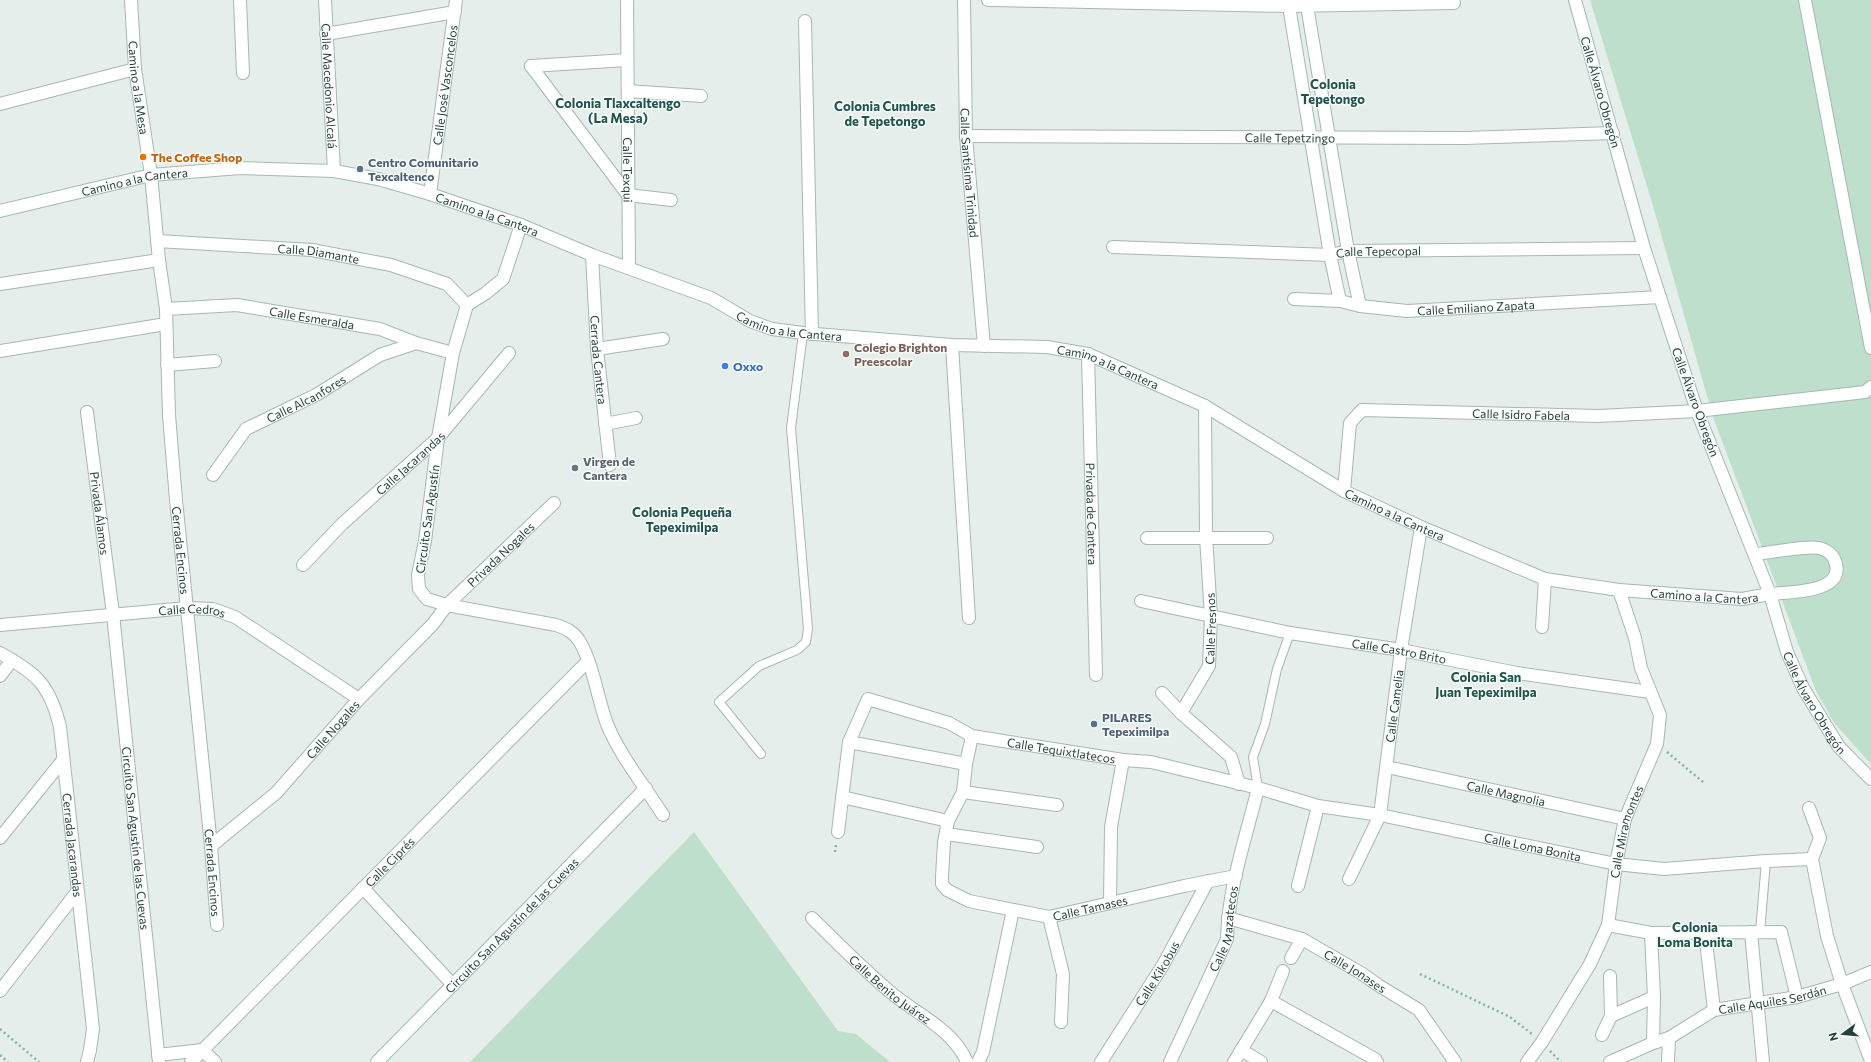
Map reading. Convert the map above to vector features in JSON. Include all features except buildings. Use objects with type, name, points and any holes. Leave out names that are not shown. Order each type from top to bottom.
[{"type":"street","name":"Camino a la Mesa","points":[[131,0],[135,69],[151,175]]},
{"type":"street","points":[[240,0],[243,74]]},
{"type":"street","name":"Calle Macedonio Alcalá","points":[[325,0],[334,171]]},
{"type":"street","name":"Calle Texqui","points":[[627,0],[629,268]]},
{"type":"street","name":"Calle Santísima Trinidad","points":[[964,0],[966,136],[984,346]]},
{"type":"street","points":[[988,0],[1454,3]]},
{"type":"street","name":"Calle Álvaro Obregón","points":[[1575,0],[1644,248],[1697,411],[1756,554],[1770,594],[1787,652],[1803,688],[1839,747],[1871,779]]},
{"type":"street","points":[[1806,0],[1871,340]]},
{"type":"street","points":[[1288,3],[1330,255],[1340,301]]},
{"type":"street","points":[[1306,3],[1348,251],[1360,306]]},
{"type":"street","points":[[326,34],[456,6]]},
{"type":"street","name":"Calle José Vasconcelos","points":[[430,194],[456,6]]},
{"type":"street","points":[[806,21],[808,334]]},
{"type":"street","points":[[627,60],[530,66],[628,195],[671,200]]},
{"type":"street","points":[[0,104],[135,69]]},
{"type":"street","points":[[628,91],[702,96]]},
{"type":"street","name":"Calle Tepetzingo","points":[[966,136],[1311,139],[1464,138],[1613,133]]},
{"type":"street","name":"Camino a la Cantera","points":[[0,211],[151,175],[240,168],[334,171],[378,179],[430,194],[521,225],[592,255],[711,298],[750,321],[772,329],[808,334],[952,345],[1047,347],[1088,354],[1205,406],[1344,491],[1421,527],[1545,579],[1619,590],[1742,599],[1818,588],[1828,585],[1836,576],[1837,569],[1835,560],[1829,552],[1818,547],[1756,554]]},
{"type":"street","name":"Cerrada Encinos","points":[[151,175],[159,260],[166,309],[167,365],[176,500],[211,846],[217,925]]},
{"type":"street","points":[[467,305],[486,293],[503,279],[521,225]]},
{"type":"street","name":"Calle Diamante","points":[[157,241],[312,250],[391,265],[447,284],[467,305]]},
{"type":"street","name":"Calle Tepecopal","points":[[1113,247],[1330,255],[1348,251],[1644,248]]},
{"type":"street","name":"Cerrada Cantera","points":[[592,255],[597,349],[610,465]]},
{"type":"street","points":[[0,284],[159,260]]},
{"type":"street","name":"Calle Emiliano Zapata","points":[[1294,299],[1340,301],[1360,306],[1407,311],[1660,297]]},
{"type":"street","name":"Circuito San Agustín","points":[[467,305],[453,353],[438,438],[425,541],[418,576],[419,589],[427,599],[447,605],[556,625],[571,630],[580,642],[588,661],[607,724],[623,754],[664,815]]},
{"type":"street","name":"Calle Esmeralda","points":[[166,309],[237,306],[380,329],[416,343],[453,353]]},
{"type":"street","points":[[0,351],[166,324]]},
{"type":"street","points":[[597,349],[664,340]]},
{"type":"street","name":"Calle Alcanfores","points":[[213,476],[246,429],[316,395],[380,355],[416,343]]},
{"type":"street","points":[[952,345],[969,618]]},
{"type":"street","name":"Calle Jacarandas","points":[[303,565],[342,524],[438,438],[509,353]]},
{"type":"street","name":"Privada de Cantera","points":[[1088,354],[1096,675]]},
{"type":"street","points":[[167,365],[215,361]]},
{"type":"street","name":"Calle Isidro Fabela","points":[[1344,491],[1350,422],[1362,410],[1598,416],[1697,411],[1865,392],[1871,387]]},
{"type":"street","name":"Calle Fresnos","points":[[1181,713],[1209,666],[1210,616],[1206,537],[1205,406]]},
{"type":"street","name":"Privada Álamos","points":[[87,412],[113,614]]},
{"type":"street","points":[[606,424],[636,418]]},
{"type":"street","name":"Privada Nogales","points":[[447,605],[554,503]]},
{"type":"street","name":"Calle Camelia","points":[[1349,879],[1380,815],[1401,650],[1421,527]]},
{"type":"street","points":[[1147,538],[1267,538]]},
{"type":"street","points":[[1542,627],[1545,579]]},
{"type":"street","name":"Calle Miramontes","points":[[1527,1062],[1542,1042],[1590,964],[1608,925],[1616,864],[1625,819],[1657,744],[1660,715],[1641,668],[1635,638],[1619,590]]},
{"type":"street","name":"Calle Castro Brito","points":[[1141,601],[1290,633],[1401,650],[1517,674],[1650,692]]},
{"type":"street","name":"Calle Nogales","points":[[211,846],[276,793],[359,699],[433,624],[447,605]]},
{"type":"street","name":"Calle Cedros","points":[[0,625],[187,608],[213,609],[235,617],[359,699]]},
{"type":"street","name":"Circuito San Agustín de las Cuevas","points":[[113,614],[158,1059]]},
{"type":"street","name":"Cerrada Jacarandas","points":[[0,653],[32,672],[47,690],[55,707],[60,727],[92,1029],[90,1050],[86,1062]]},
{"type":"street","points":[[0,676],[12,660]]},
{"type":"street","name":"Calle Ciprés","points":[[191,1062],[588,661]]},
{"type":"street","points":[[1162,693],[1181,713],[1231,757],[1239,784]]},
{"type":"street","name":"Calle Tequixtlatecos","points":[[849,742],[868,699],[949,723],[972,736],[1123,760],[1151,762],[1258,788]]},
{"type":"street","points":[[972,736],[966,764],[963,792],[948,821],[946,834],[1037,847]]},
{"type":"street","points":[[838,832],[849,742],[966,764]]},
{"type":"street","points":[[0,838],[63,760]]},
{"type":"street","points":[[1110,902],[1111,827],[1123,760]]},
{"type":"street","name":"Calle Magnolia","points":[[1387,767],[1625,819]]},
{"type":"street","name":"Circuito San Agustín de las Cuevas","points":[[377,1062],[646,788]]},
{"type":"street","name":"Calle Loma Bonita","points":[[1258,788],[1318,806],[1380,815],[1616,864],[1664,869],[1812,859]]},
{"type":"street","name":"Calle Mazatecos","points":[[1170,1062],[1227,939],[1228,918],[1236,876],[1258,788]]},
{"type":"street","points":[[963,792],[1057,806]]},
{"type":"street","points":[[842,797],[948,821]]},
{"type":"street","points":[[1298,886],[1318,806]]},
{"type":"street","points":[[1809,808],[1820,838],[1812,859],[1827,936],[1842,984],[1871,1061]]},
{"type":"street","name":"Calle Tamases","points":[[946,834],[942,884],[947,890],[969,901],[1049,917],[1110,902],[1236,876]]},
{"type":"street","name":"Calle Kikobus","points":[[1101,1062],[1163,966],[1208,881]]},
{"type":"street","points":[[363,888],[453,985]]},
{"type":"street","points":[[0,991],[77,892]]},
{"type":"street","points":[[978,1062],[983,1052],[1014,910]]},
{"type":"street","points":[[1049,917],[1062,974],[1061,1022]]},
{"type":"street","name":"Calle Benito Juárez","points":[[812,918],[850,957],[891,993],[948,1034],[964,1053],[967,1062]]},
{"type":"street","name":"Calle Jonases","points":[[1228,918],[1302,939],[1361,973],[1419,1010],[1455,1062]]},
{"type":"street","points":[[1608,925],[1651,932],[1781,932],[1797,997]]},
{"type":"street","points":[[1651,932],[1654,997],[1653,1043]]},
{"type":"street","points":[[1755,932],[1757,1002],[1763,1062]]},
{"type":"street","points":[[1705,933],[1714,1010]]},
{"type":"street","points":[[1291,958],[1302,939]]},
{"type":"street","points":[[1234,1062],[1270,1001],[1283,971]]},
{"type":"street","name":"Calle Aquiles Serdán","points":[[1610,1062],[1653,1043],[1670,1038],[1714,1010],[1757,1002],[1797,997],[1842,984],[1871,972]]},
{"type":"street","points":[[1602,1036],[1611,1016],[1610,976]]},
{"type":"street","points":[[1611,1016],[1654,997]]},
{"type":"street","points":[[1270,1001],[1375,1059],[1377,1062]]},
{"type":"street","points":[[1668,1062],[1670,1038]]},
{"type":"street","points":[[158,1059],[202,1050],[215,1062]]},
{"type":"street","points":[[1241,1050],[1261,1062]]},
{"type":"lane","points":[[761,754],[719,702],[759,666],[797,650],[806,642],[808,629],[790,428],[799,360],[808,334]]},
{"type":"lane","points":[[1258,788],[1253,757],[1265,724],[1277,669],[1290,633]]},
{"type":"lane","points":[[1755,932],[1766,861]]},
{"type":"path","points":[[1657,744],[1703,782]]},
{"type":"path","points":[[1420,974],[1510,1017],[1542,1042]]},
{"type":"path","points":[[0,1029],[39,1062]]},
{"type":"path","points":[[0,1056],[8,1062]]},
{"type":"green space","points":[[1590,0],[1871,0],[1871,764],[1835,724],[1816,691],[1713,417],[1653,206]]},
{"type":"green space","points":[[694,832],[838,1031],[856,1034],[890,1062],[470,1062]]},
{"type":"place","name":"The Coffee Shop","points":[[143,157]]},
{"type":"place","name":"Centro Comunitario Texcaltenco","points":[[360,169]]},
{"type":"place","name":"Colegio Brighton Preescolar","points":[[846,354]]},
{"type":"place","name":"Oxxo","points":[[725,366]]},
{"type":"place","name":"Virgen de Cantera","points":[[575,468]]},
{"type":"place","name":"PILARES Tepeximilpa","points":[[1094,724]]},
{"type":"district","name":"Colonia Tepetongo","points":[[1333,92]]},
{"type":"district","name":"Colonia Tlaxcaltengo (La Mesa)","points":[[618,110]]},
{"type":"district","name":"Colonia Cumbres de Tepetongo","points":[[885,114]]},
{"type":"district","name":"Colonia Pequeña Tepeximilpa","points":[[682,520]]},
{"type":"district","name":"Colonia San Juan Tepeximilpa","points":[[1486,684]]},
{"type":"district","name":"Colonia Loma Bonita","points":[[1695,934]]}]
